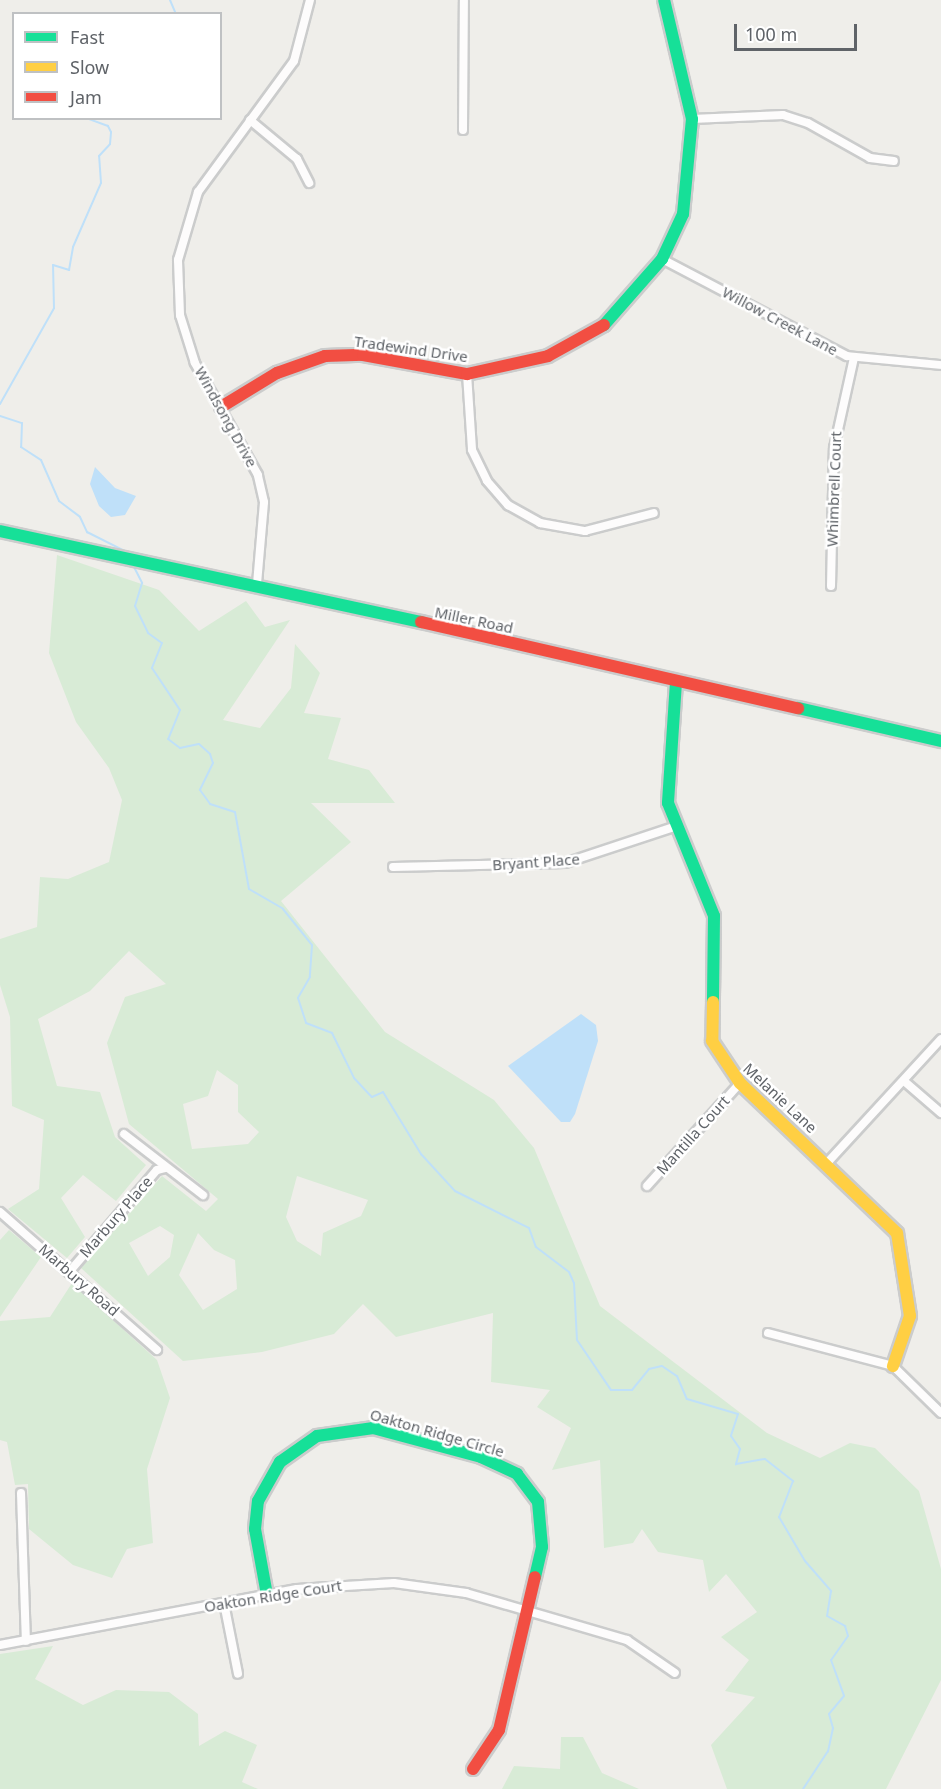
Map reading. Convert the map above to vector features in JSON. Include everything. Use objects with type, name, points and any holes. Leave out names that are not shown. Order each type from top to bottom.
[{"type":"street","name":"Windsong Drive","points":[[257,584],[264,502],[258,475],[186,339],[178,260],[198,192],[294,61],[310,0]]},
{"type":"street","points":[[463,130],[465,0]]},
{"type":"street","name":"Tradewind Drive","points":[[221,407],[277,373],[325,357],[363,355],[467,374],[548,356],[604,326],[662,259],[683,214],[692,119],[664,0]]},
{"type":"street","points":[[692,119],[783,115],[808,123],[870,158],[894,161]]},
{"type":"street","points":[[250,120],[297,159],[309,183]]},
{"type":"street","name":"Willow Creek Lane","points":[[662,259],[854,358],[941,365]]},
{"type":"street","name":"Whimbrell Court","points":[[831,585],[834,448],[854,358]]},
{"type":"street","points":[[467,374],[472,450],[487,481],[508,505],[540,523],[585,531],[654,513]]},
{"type":"street","name":"Miller Road","points":[[0,531],[257,584],[941,741]]},
{"type":"street","name":"Melanie Lane","points":[[676,682],[668,790],[674,827],[710,898],[711,1035],[740,1083],[890,1222],[902,1245],[910,1321],[893,1366]]},
{"type":"street","name":"Bryant Place","points":[[393,867],[565,863],[674,827]]},
{"type":"street","points":[[827,1163],[941,1039]]},
{"type":"street","points":[[904,1081],[941,1113]]},
{"type":"street","name":"Mantilla Court","points":[[647,1186],[740,1083]]},
{"type":"street","name":"Marbury Place","points":[[124,1134],[203,1195]]},
{"type":"street","name":"Marbury Place","points":[[69,1271],[157,1170],[166,1168]]},
{"type":"street","name":"Marbury Road","points":[[0,1212],[157,1350]]},
{"type":"street","points":[[768,1333],[893,1366],[941,1413]]},
{"type":"street","name":"Oakton Ridge Circle","points":[[267,1595],[255,1529],[264,1487],[302,1443],[332,1430],[360,1426],[492,1461],[525,1482],[538,1502],[544,1536],[499,1730],[473,1769]]},
{"type":"street","points":[[21,1493],[26,1641]]},
{"type":"street","name":"Oakton Ridge Court","points":[[0,1645],[267,1595],[394,1583],[443,1588],[635,1643],[675,1673]]},
{"type":"street","points":[[224,1603],[238,1674]]},
{"type":"green space","points":[[57,555],[159,590],[199,631],[246,601],[265,627],[290,620],[223,720],[260,728],[291,688],[295,644],[320,673],[304,713],[341,718],[328,759],[369,770],[395,803],[311,803],[351,842],[281,901],[385,1032],[494,1100],[534,1148],[600,1306],[767,1433],[820,1458],[850,1443],[875,1448],[919,1491],[941,1569],[941,1680],[886,1789],[727,1789],[711,1745],[755,1697],[725,1691],[749,1660],[721,1637],[757,1612],[726,1574],[709,1592],[703,1560],[658,1552],[642,1529],[633,1543],[604,1548],[600,1460],[552,1470],[571,1428],[537,1407],[550,1390],[491,1382],[493,1313],[396,1337],[363,1304],[334,1334],[262,1352],[183,1361],[81,1268],[162,1176],[206,1211],[218,1199],[129,1124],[107,1043],[125,997],[166,984],[129,951],[90,991],[38,1019],[57,1086],[100,1092],[115,1137],[146,1165],[116,1201],[83,1175],[61,1198],[85,1237],[67,1258],[8,1209],[39,1189],[44,1120],[12,1106],[10,1017],[0,985],[0,939],[37,927],[40,877],[68,879],[109,862],[122,800],[109,768],[76,722],[49,653]],"holes":[[[217,1070],[238,1085],[238,1112],[259,1132],[248,1144],[192,1149],[183,1104],[208,1096]],[[297,1176],[368,1200],[361,1216],[323,1233],[321,1256],[297,1241],[286,1217]],[[160,1226],[174,1235],[170,1257],[148,1276],[129,1243]],[[198,1233],[214,1250],[235,1260],[237,1289],[203,1310],[179,1275]]]},
{"type":"green space","points":[[9,1230],[41,1257],[0,1317],[0,1240]]},
{"type":"green space","points":[[72,1283],[157,1360],[170,1398],[147,1469],[153,1543],[127,1549],[112,1578],[73,1565],[29,1529],[28,1484],[15,1485],[7,1442],[0,1440],[0,1321],[50,1317]]},
{"type":"green space","points":[[53,1646],[35,1679],[83,1705],[116,1690],[169,1692],[198,1714],[199,1746],[225,1731],[257,1745],[242,1782],[258,1789],[0,1789],[0,1654]]},
{"type":"green space","points":[[561,1737],[583,1737],[602,1773],[639,1789],[502,1789],[514,1766],[560,1769]]},
{"type":"water","points":[[95,467],[115,488],[136,496],[125,515],[111,517],[99,506],[90,484]]},
{"type":"water","points":[[581,1014],[596,1025],[598,1041],[575,1114],[570,1122],[561,1122],[508,1066]]},
{"type":"waterway","points":[[170,0],[175,12]]},
{"type":"waterway","points":[[0,404],[54,308],[53,265],[69,270],[73,247],[101,183],[99,156],[110,144],[111,132],[108,126],[92,120]]},
{"type":"waterway","points":[[0,416],[22,423],[21,447],[41,460],[59,501],[80,517],[87,532],[125,551]]},
{"type":"waterway","points":[[134,567],[142,583],[135,606],[148,633],[162,643],[152,668],[180,710],[168,739],[180,748],[199,744],[210,754],[213,763],[200,790],[210,804],[235,812],[249,889],[283,909],[312,945],[310,977],[298,998],[306,1023],[332,1033],[354,1078],[372,1097],[383,1092],[421,1154],[455,1191],[529,1228],[536,1247],[569,1272],[574,1283],[577,1340],[611,1390],[632,1390],[649,1369],[662,1366],[677,1376],[687,1399],[738,1414],[731,1436],[740,1449],[736,1464],[765,1459],[793,1481],[779,1517],[805,1561],[831,1591],[827,1616],[845,1626],[848,1636],[831,1660],[844,1696],[829,1714],[833,1728],[828,1751],[803,1789]]},
{"type":"traffic: fast","points":[[604,325],[662,259],[683,214],[692,119],[664,0]]},
{"type":"traffic: fast","points":[[0,531],[421,622]]},
{"type":"traffic: fast","points":[[676,682],[668,803],[714,916],[713,1002]]},
{"type":"traffic: fast","points":[[798,708],[941,741]]},
{"type":"traffic: fast","points":[[267,1595],[255,1529],[258,1501],[280,1462],[317,1436],[373,1428],[481,1457],[517,1474],[538,1502],[542,1547],[535,1577]]},
{"type":"traffic: slow","points":[[713,1002],[712,1041],[740,1083],[897,1233],[910,1316],[893,1366]]},
{"type":"traffic: jam","points":[[221,407],[277,373],[325,356],[363,355],[467,374],[548,356],[604,325]]},
{"type":"traffic: jam","points":[[421,622],[798,708]]},
{"type":"traffic: jam","points":[[473,1769],[499,1730],[535,1577]]}]
